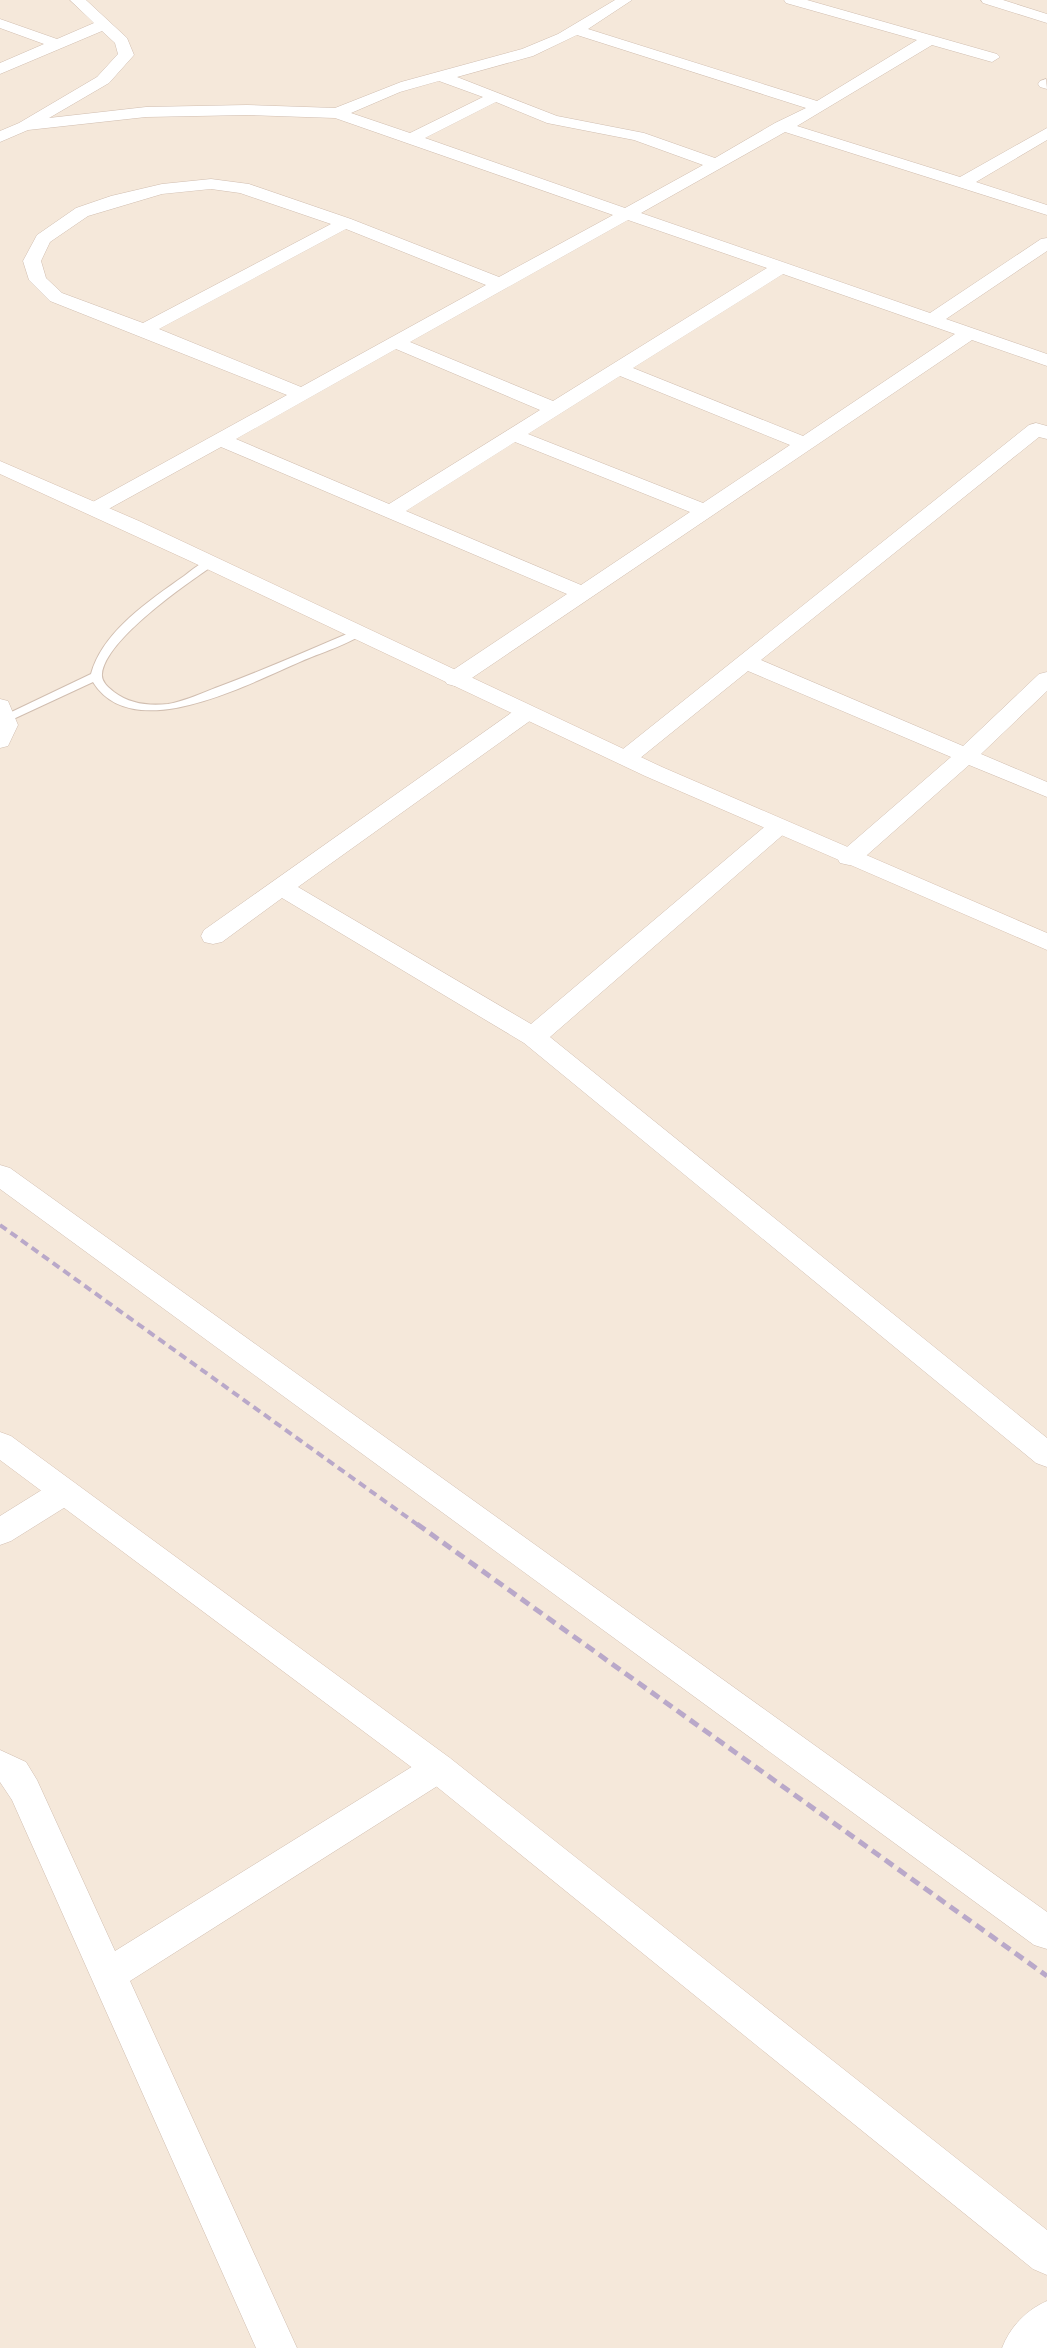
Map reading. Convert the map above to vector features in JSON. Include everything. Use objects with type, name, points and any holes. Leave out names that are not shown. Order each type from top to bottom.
[{"type":"street","points":[[0,137],[25,126],[103,80],[126,55],[122,41],[102,25],[77,0]]},
{"type":"street","points":[[337,113],[372,97],[441,76],[488,65],[541,47],[576,30],[625,0]]},
{"type":"street","points":[[791,0],[992,57]]},
{"type":"street","points":[[988,0],[1047,19]]},
{"type":"street","points":[[0,24],[57,44]]},
{"type":"street","points":[[0,69],[102,25]]},
{"type":"street","points":[[576,30],[819,107]]},
{"type":"street","points":[[96,508],[819,107],[930,39]]},
{"type":"street","points":[[441,76],[553,120],[638,136],[716,164]]},
{"type":"street","points":[[410,138],[496,96]]},
{"type":"street","points":[[25,126],[146,112],[247,110],[337,113],[1047,360]]},
{"type":"street","points":[[782,126],[1047,210]]},
{"type":"street","points":[[962,183],[1047,132]]},
{"type":"street","points":[[302,394],[144,330],[56,297],[38,280],[32,261],[43,239],[82,212],[117,200],[162,189],[211,184],[243,188],[345,223],[500,284]]},
{"type":"street","points":[[144,330],[345,223]]},
{"type":"street","points":[[931,321],[1047,243]]},
{"type":"street","points":[[390,512],[780,268]]},
{"type":"street","points":[[455,679],[968,334]]},
{"type":"street","points":[[395,342],[554,409]]},
{"type":"street","points":[[618,370],[805,444]]},
{"type":"street","points":[[626,758],[1036,429],[1047,433]]},
{"type":"street","points":[[513,435],[705,511]]},
{"type":"street","points":[[220,439],[583,593]]},
{"type":"street","points":[[0,467],[96,508],[526,713],[777,828],[1047,942]]},
{"type":"street","points":[[746,662],[1047,790]]},
{"type":"street","points":[[849,858],[966,756],[1047,679]]},
{"type":"street","points":[[0,741],[8,726],[3,713]]},
{"type":"street","points":[[213,936],[526,713]]},
{"type":"street","points":[[532,1037],[777,828]]},
{"type":"street","points":[[281,887],[532,1037],[1047,1455]]},
{"type":"street","points":[[0,1175],[1047,1933]]},
{"type":"street","points":[[0,1444],[438,1768],[1047,2256]]},
{"type":"street","points":[[0,1532],[64,1492]]},
{"type":"street","points":[[0,1765],[14,1773],[25,1791],[277,2348]]},
{"type":"street","points":[[108,1975],[438,1768]]},
{"type":"street","points":[[1022,2348],[1047,2321]]},
{"type":"lane","points":[[210,563],[179,583],[133,623],[100,660],[96,676],[101,687],[120,702],[146,709],[170,707],[254,678],[358,633]]},
{"type":"lane","points":[[3,713],[96,676]]},
{"type":"shaded area","points":[[0,0],[1047,0],[1047,2348],[0,2348]]},
{"type":"railway","points":[[0,1225],[418,1525]]},
{"type":"railway","points":[[417,1524],[1047,1976]]}]
